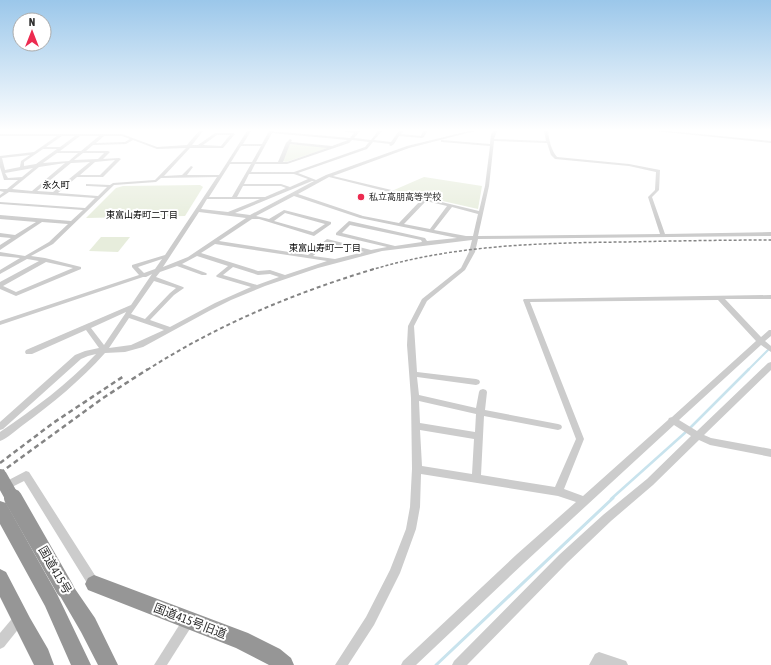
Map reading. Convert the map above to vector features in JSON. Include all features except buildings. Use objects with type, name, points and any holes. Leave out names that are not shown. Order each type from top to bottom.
[{"type":"highway","name":"国道415号","points":[[0,476],[58,595],[81,665]]},
{"type":"highway","name":"国道415号","points":[[0,508],[58,595],[88,625],[108,665]]},
{"type":"highway","name":"国道415号旧道","points":[[94,584],[241,640],[273,656],[284,665]]},
{"type":"highway","points":[[2,587],[41,656],[44,665]]},
{"type":"street","points":[[1,162],[6,179],[22,178]]},
{"type":"street","points":[[22,162],[22,168]]},
{"type":"street","points":[[0,197],[42,162]]},
{"type":"street","points":[[4,172],[68,162]]},
{"type":"street","points":[[33,192],[68,162]]},
{"type":"street","points":[[55,193],[94,162]]},
{"type":"street","points":[[75,176],[101,176],[116,162]]},
{"type":"street","points":[[0,272],[51,243],[110,186],[118,183],[151,183],[156,181],[174,162]]},
{"type":"street","points":[[1,431],[66,387],[88,368],[104,350],[228,163],[279,162]]},
{"type":"street","points":[[280,162],[290,162]]},
{"type":"street","points":[[294,173],[325,162]]},
{"type":"street","points":[[0,323],[177,264],[197,254],[251,217],[328,176],[366,162]]},
{"type":"street","points":[[341,665],[370,621],[394,573],[411,529],[415,506],[417,469],[415,397],[410,345],[411,326],[424,300],[463,269],[472,252],[470,239],[481,213],[489,162]]},
{"type":"street","points":[[598,162],[629,165],[658,171],[656,190],[650,197],[663,235]]},
{"type":"street","points":[[234,198],[253,163]]},
{"type":"street","points":[[184,176],[191,167]]},
{"type":"street","points":[[248,173],[294,173],[318,181]]},
{"type":"street","points":[[160,177],[220,176]]},
{"type":"street","points":[[328,176],[481,213]]},
{"type":"street","points":[[228,214],[312,179]]},
{"type":"street","points":[[241,185],[281,185],[290,188]]},
{"type":"street","points":[[88,186],[110,186]]},
{"type":"street","points":[[0,190],[98,196]]},
{"type":"street","points":[[294,194],[362,217],[470,239]]},
{"type":"street","points":[[206,198],[267,198]]},
{"type":"street","points":[[400,225],[425,199]]},
{"type":"street","points":[[0,203],[85,209]]},
{"type":"street","points":[[431,231],[450,206]]},
{"type":"street","points":[[198,210],[251,217],[314,234]]},
{"type":"street","points":[[270,221],[284,212],[329,223],[308,238]]},
{"type":"street","points":[[0,217],[72,223]]},
{"type":"street","points":[[0,248],[42,220]]},
{"type":"street","points":[[398,248],[338,234],[350,223],[423,239],[426,244]]},
{"type":"street","points":[[1,431],[78,357],[85,353],[138,346],[204,310],[257,287],[335,261],[372,252],[470,239],[771,234]]},
{"type":"street","points":[[0,235],[16,237]]},
{"type":"street","points":[[310,256],[327,241],[372,252]]},
{"type":"street","points":[[214,242],[335,261]]},
{"type":"street","points":[[0,254],[45,260],[79,268],[16,294],[0,286]]},
{"type":"street","points":[[197,254],[223,261],[231,266],[258,273],[270,272],[285,277]]},
{"type":"street","points":[[144,276],[134,266],[167,256]]},
{"type":"street","points":[[0,286],[45,260]]},
{"type":"street","points":[[177,264],[204,274]]},
{"type":"street","points":[[231,266],[219,276],[257,287]]},
{"type":"street","points":[[146,321],[172,294],[181,288],[152,278]]},
{"type":"street","points":[[719,297],[760,342],[771,350]]},
{"type":"street","points":[[558,492],[580,440],[526,300],[771,297]]},
{"type":"street","points":[[29,352],[133,307]]},
{"type":"street","points":[[127,315],[169,329]]},
{"type":"street","points":[[87,327],[104,350]]},
{"type":"street","points":[[407,665],[583,501],[771,332]]},
{"type":"street","points":[[458,665],[563,559],[607,518],[650,482],[771,366]]},
{"type":"street","points":[[413,374],[476,382]]},
{"type":"street","points":[[476,479],[482,392]]},
{"type":"street","points":[[415,397],[480,412],[558,427]]},
{"type":"street","points":[[672,420],[698,436],[710,441],[771,453]]},
{"type":"street","points":[[416,426],[479,436]]},
{"type":"street","points":[[417,469],[558,492],[583,501]]},
{"type":"street","points":[[0,490],[26,475],[94,584]]},
{"type":"street","points":[[0,643],[20,618]]},
{"type":"street","points":[[160,665],[189,620]]},
{"type":"street","points":[[595,665],[599,658],[622,665]]},
{"type":"green space","points":[[424,177],[482,186],[478,209],[394,190]]},
{"type":"green space","points":[[200,185],[203,187],[185,216],[86,218],[116,188],[123,186]]},
{"type":"green space","points":[[101,237],[130,237],[118,252],[89,251]]},
{"type":"waterway","points":[[690,428],[771,347]]},
{"type":"waterway","points":[[611,499],[687,431]]},
{"type":"waterway","points":[[436,665],[613,498]]},
{"type":"railway","points":[[371,270],[433,255],[496,247],[591,242],[771,240]]},
{"type":"railway","points":[[147,370],[201,339],[257,312],[344,278],[374,269]]},
{"type":"railway","points":[[0,473],[103,398],[148,369]]},
{"type":"railway","points":[[0,463],[53,423],[124,376]]},
{"type":"place","name":"私立高朋高等学校","points":[[361,197]]},
{"type":"district","name":"永久町","points":[[56,185]]},
{"type":"district","name":"東富山寿町二丁目","points":[[142,215]]},
{"type":"district","name":"東富山寿町一丁目","points":[[325,248]]}]
